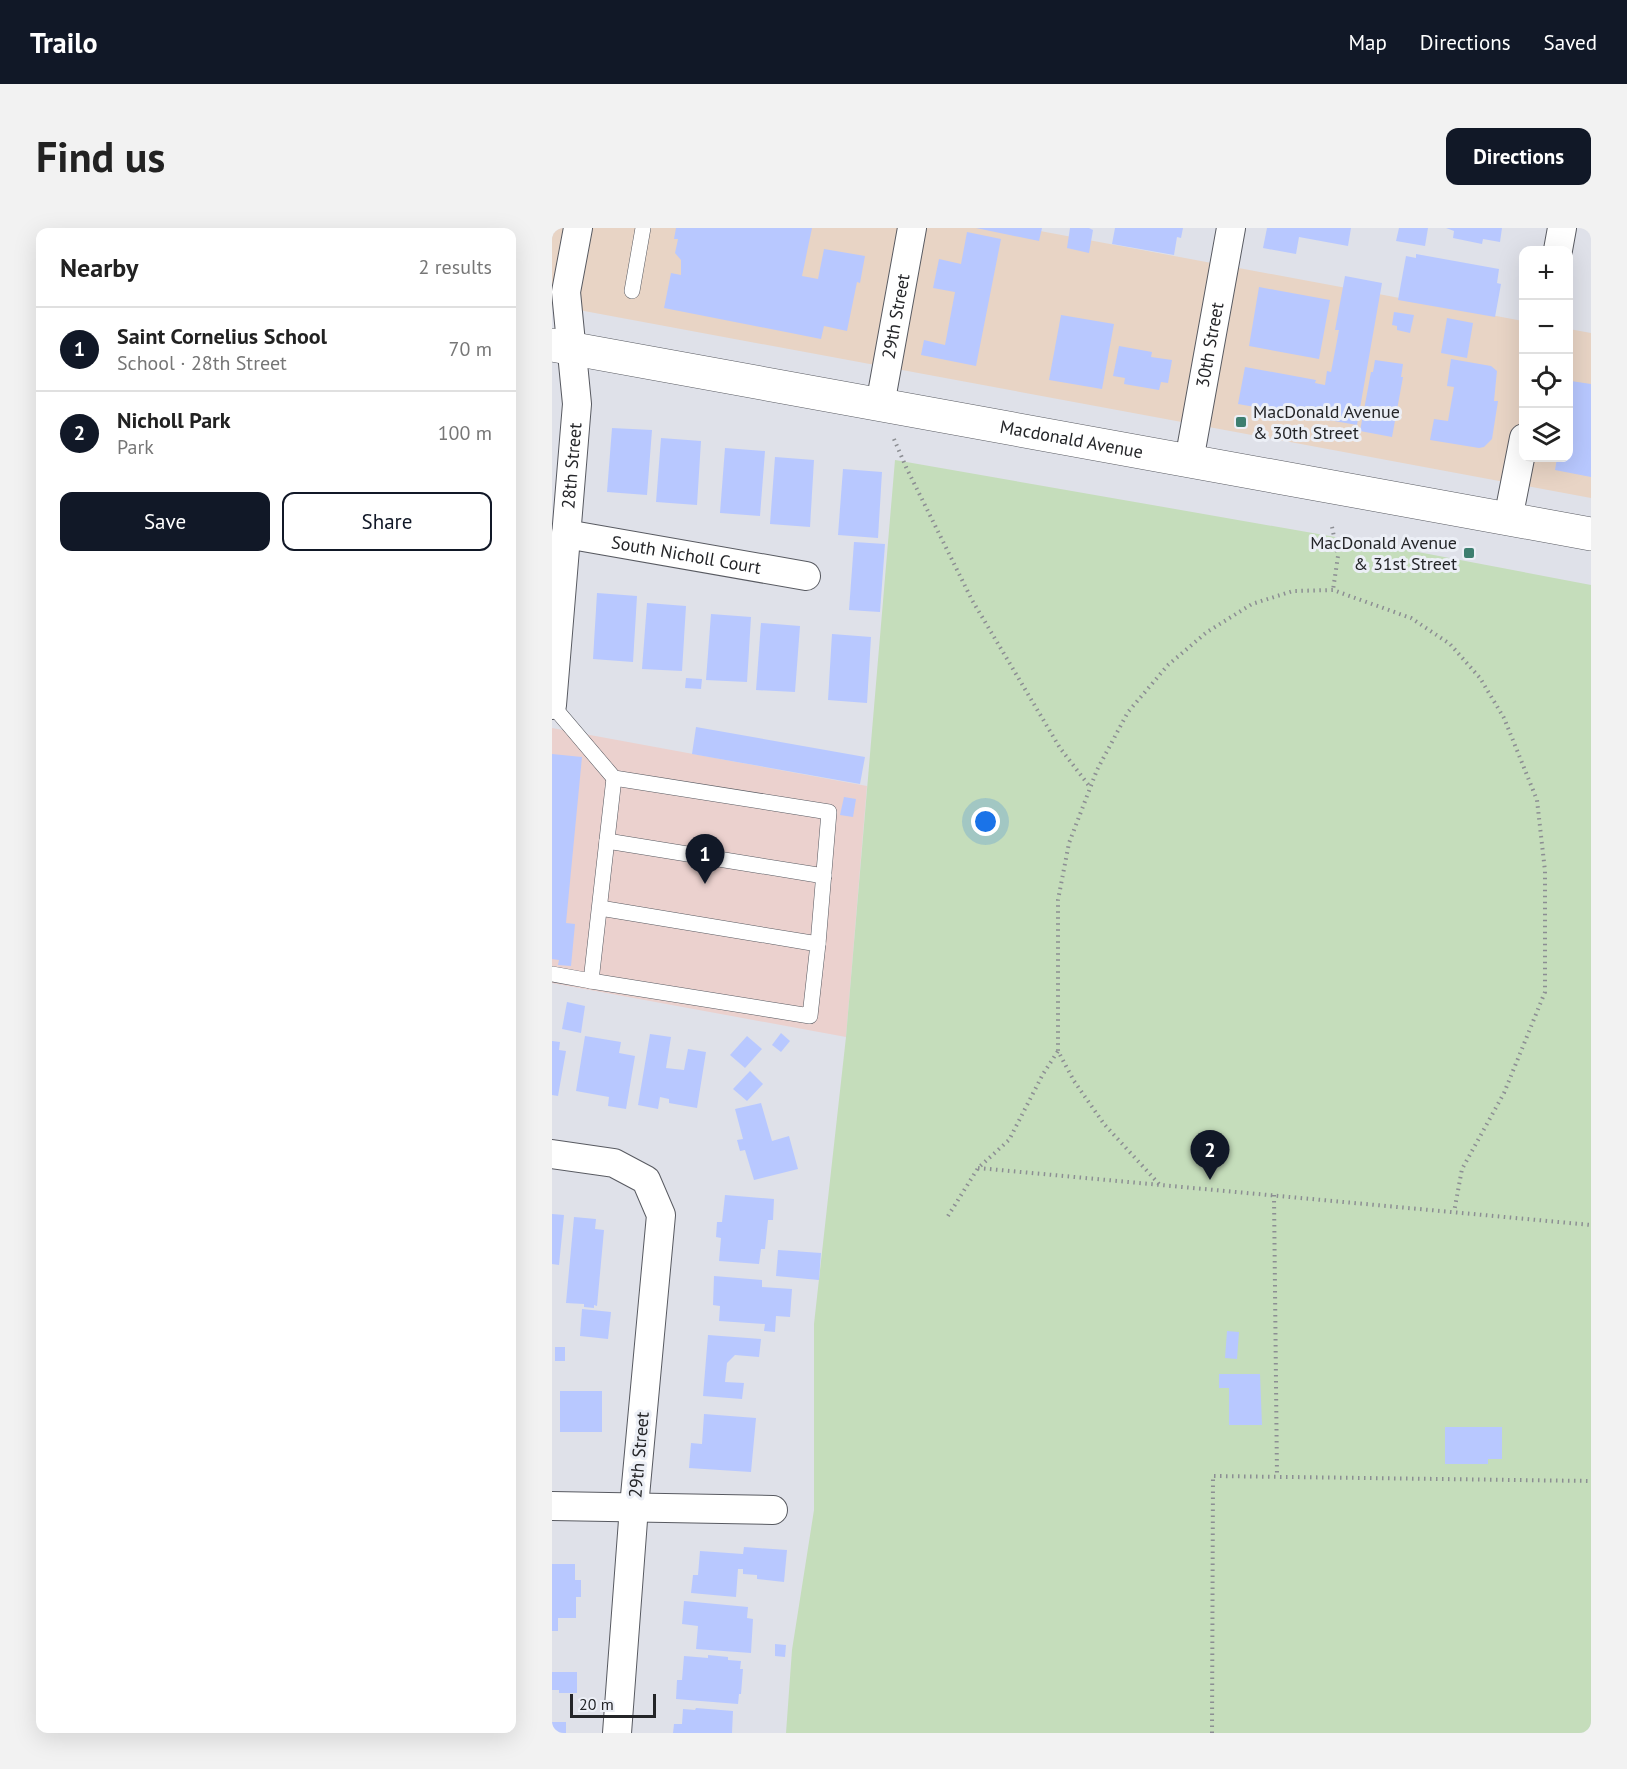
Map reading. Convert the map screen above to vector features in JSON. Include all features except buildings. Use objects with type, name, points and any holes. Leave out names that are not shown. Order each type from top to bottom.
[{"type":"street","name":"28th Street","points":[[552,705],[577,405],[562,347],[566,292],[578,228]]},
{"type":"street","name":"29th Street","points":[[880,405],[912,228]]},
{"type":"street","name":"30th Street","points":[[1189,461],[1231,228]]},
{"type":"street","points":[[1559,246],[1563,228]]},
{"type":"street","name":"Macdonald Avenue","points":[[562,347],[1591,534]]},
{"type":"street","points":[[1508,519],[1519,462]]},
{"type":"street","name":"South Nicholl Court","points":[[566,534],[806,576]]},
{"type":"street","name":"29th Street","points":[[552,1154],[615,1163],[646,1180],[661,1215],[634,1507],[617,1733]]},
{"type":"street","points":[[552,1506],[773,1510]]},
{"type":"lane","points":[[632,291],[643,228]]},
{"type":"lane","points":[[552,705],[615,778],[829,813],[810,1016],[552,974]]},
{"type":"lane","points":[[591,981],[615,778]]},
{"type":"lane","points":[[607,841],[824,876]]},
{"type":"lane","points":[[600,908],[818,944]]},
{"type":"path","points":[[880,405],[906,467],[972,600],[1060,747],[1090,787]]},
{"type":"path","points":[[1332,527],[1338,556],[1333,590]]},
{"type":"path","points":[[1159,1184],[1104,1125],[1074,1081],[1058,1051],[1058,900],[1069,843],[1096,770],[1128,712],[1168,665],[1207,632],[1252,604],[1293,591],[1333,590],[1411,618],[1450,644],[1480,678],[1504,718],[1537,800],[1545,871],[1545,992],[1504,1093],[1462,1169],[1454,1212]]},
{"type":"path","points":[[948,1216],[978,1168],[1009,1140],[1043,1074],[1058,1051]]},
{"type":"path","points":[[978,1168],[1591,1225]]},
{"type":"path","points":[[1274,1195],[1277,1477]]},
{"type":"path","points":[[1212,1733],[1214,1476],[1591,1481]]},
{"type":"shaded area","points":[[552,228],[1024,228],[1519,320],[1519,462],[1573,462],[1573,330],[1591,333],[1591,498],[552,305]]},
{"type":"shaded area","points":[[552,728],[867,786],[846,1037],[552,983]]},
{"type":"green space","points":[[895,460],[1381,545],[1591,585],[1591,1733],[786,1733],[792,1650],[814,1510],[814,1324],[846,1037]]},
{"type":"place","name":"MacDonald Avenue & 30th Street","points":[[1241,422]]},
{"type":"place","name":"MacDonald Avenue & 31st Street","points":[[1469,553]]},
{"type":"place","name":"Saint Cornelius School","points":[[705,884]]},
{"type":"place","name":"Nicholl Park","points":[[1210,1180]]}]
